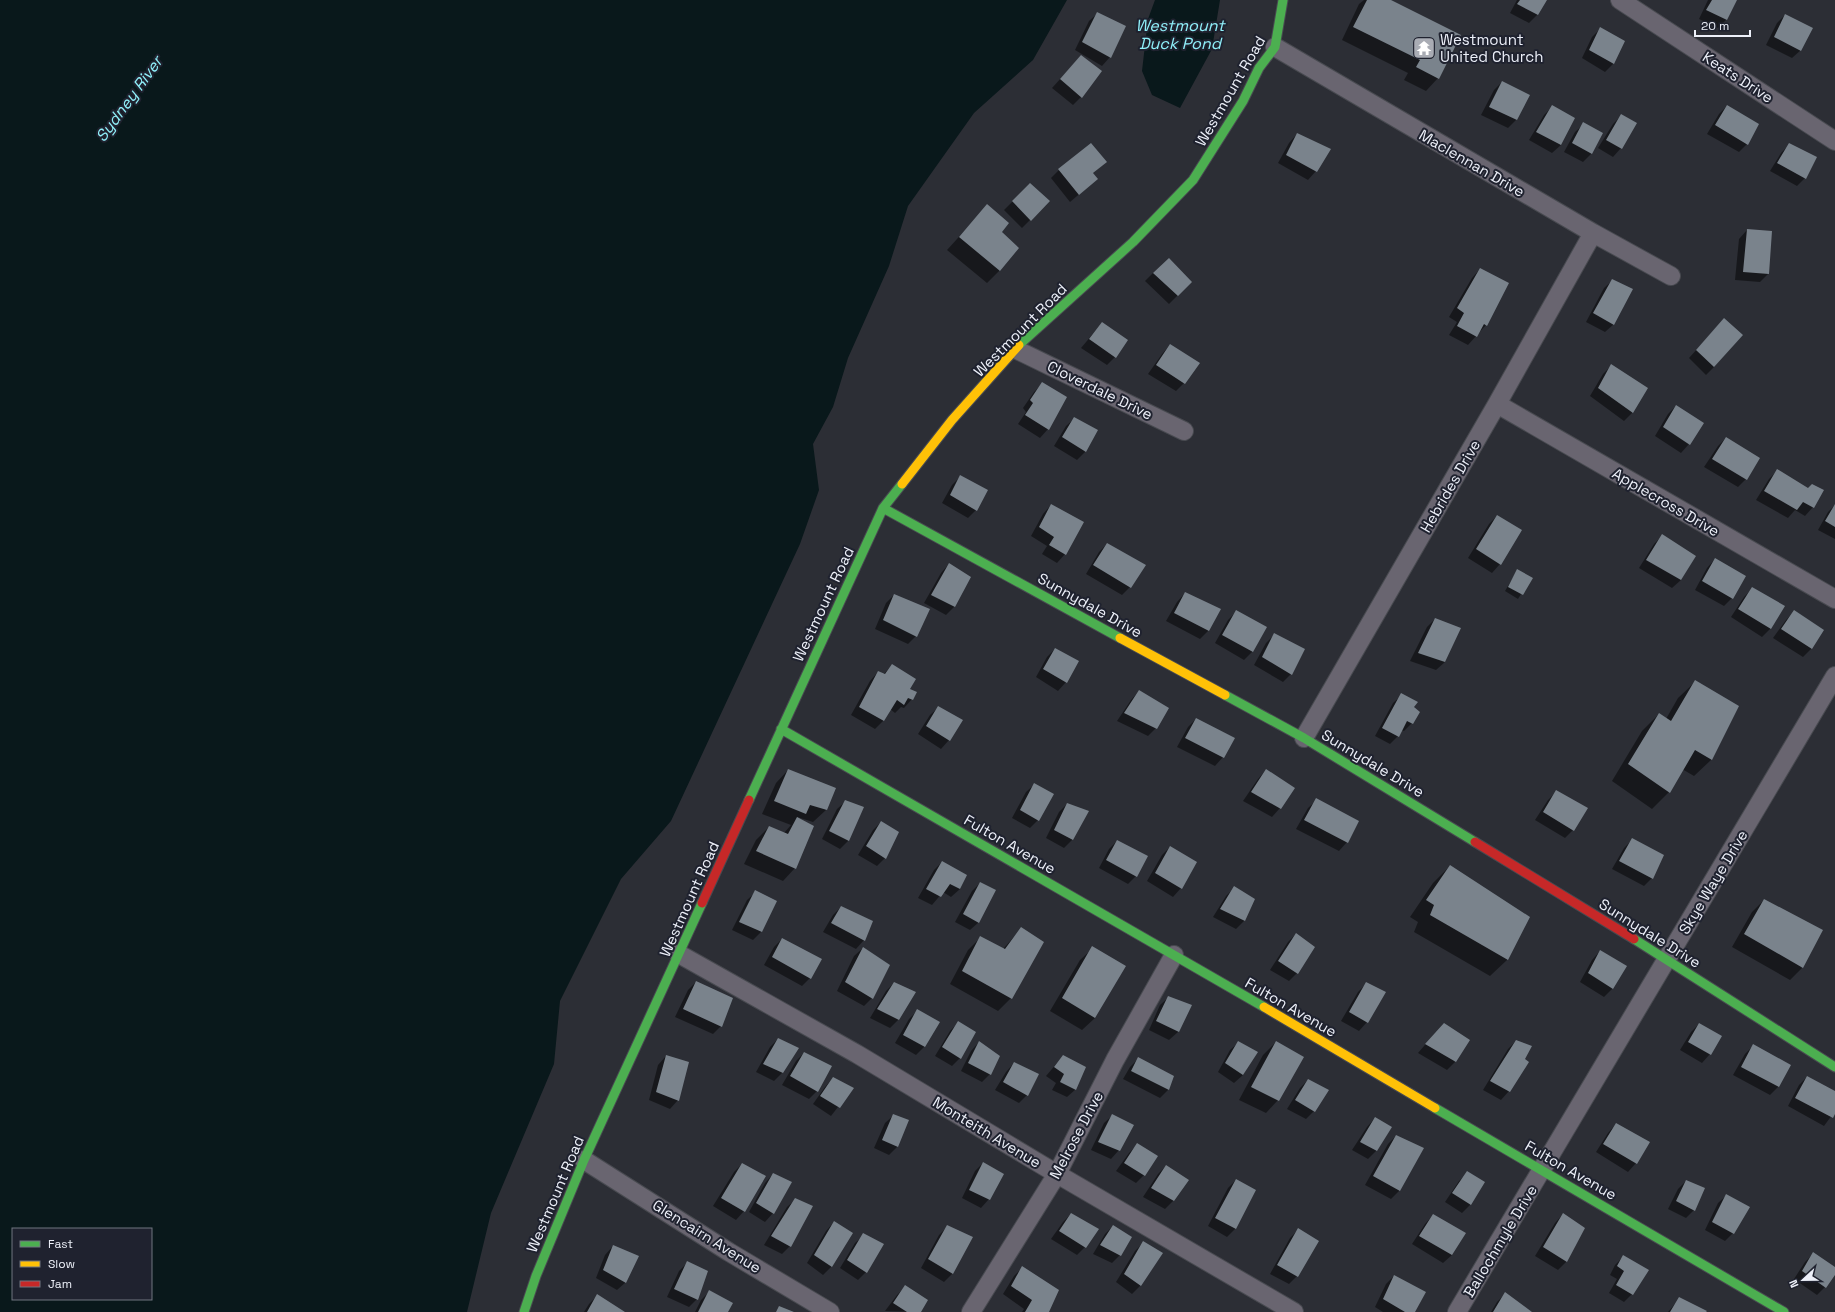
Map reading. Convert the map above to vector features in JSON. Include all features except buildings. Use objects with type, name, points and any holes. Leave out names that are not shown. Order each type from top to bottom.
[{"type":"street","name":"Westmount Road","points":[[524,1312],[536,1276],[584,1160],[883,508],[952,420],[1016,349],[1133,242],[1193,180],[1243,101],[1259,68],[1275,47],[1283,0]]},
{"type":"street","name":"Keats Drive","points":[[1620,0],[1835,141]]},
{"type":"street","name":"Maclennan Drive","points":[[1275,47],[1593,233],[1671,276]]},
{"type":"street","name":"Hebrides Drive","points":[[1304,738],[1497,404],[1593,233]]},
{"type":"street","name":"Cloverdale Drive","points":[[1016,349],[1184,431]]},
{"type":"street","name":"Applecross Drive","points":[[1497,404],[1835,599]]},
{"type":"street","name":"Sunnydale Drive","points":[[883,508],[1304,738],[1667,959],[1835,1067]]},
{"type":"street","name":"Skye Waye Drive","points":[[1543,1169],[1835,676]]},
{"type":"street","name":"Fulton Avenue","points":[[781,729],[1543,1169],[1784,1312]]},
{"type":"street","name":"Monteith Avenue","points":[[679,954],[857,1054],[1057,1174],[1294,1312]]},
{"type":"street","name":"Melrose Drive","points":[[971,1312],[1057,1174],[1115,1060],[1174,955]]},
{"type":"street","name":"Glencairn Avenue","points":[[584,1160],[729,1252],[830,1312]]},
{"type":"street","name":"Ballochmyle Drive","points":[[1457,1312],[1543,1169]]},
{"type":"water","name":"Sydney River","points":[[0,0],[1067,0],[1033,60],[974,113],[908,206],[889,266],[848,358],[833,407],[813,444],[819,490],[800,544],[671,821],[621,879],[560,1001],[554,1064],[491,1213],[467,1312],[0,1312]]},
{"type":"water","name":"Westmount Duck Pond","points":[[1155,0],[1220,0],[1212,49],[1180,108],[1152,95],[1142,71],[1148,19]]},
{"type":"traffic: fast","points":[[1019,345],[1133,242],[1193,180],[1243,101],[1259,68],[1275,47],[1283,0]]},
{"type":"traffic: fast","points":[[749,800],[883,508],[902,484]]},
{"type":"traffic: fast","points":[[883,508],[1120,638]]},
{"type":"traffic: fast","points":[[1225,695],[1304,738],[1475,842]]},
{"type":"traffic: fast","points":[[781,729],[1264,1007]]},
{"type":"traffic: fast","points":[[524,1312],[536,1276],[584,1160],[702,903]]},
{"type":"traffic: fast","points":[[1634,939],[1835,1067]]},
{"type":"traffic: fast","points":[[1435,1108],[1784,1312]]},
{"type":"traffic: slow","points":[[902,484],[952,420],[1019,345]]},
{"type":"traffic: slow","points":[[1120,638],[1225,695]]},
{"type":"traffic: slow","points":[[1264,1007],[1435,1108]]},
{"type":"traffic: jam","points":[[702,903],[749,800]]},
{"type":"traffic: jam","points":[[1475,842],[1634,939]]},
{"type":"place","name":"Westmount United Church","points":[[1424,48]]}]
